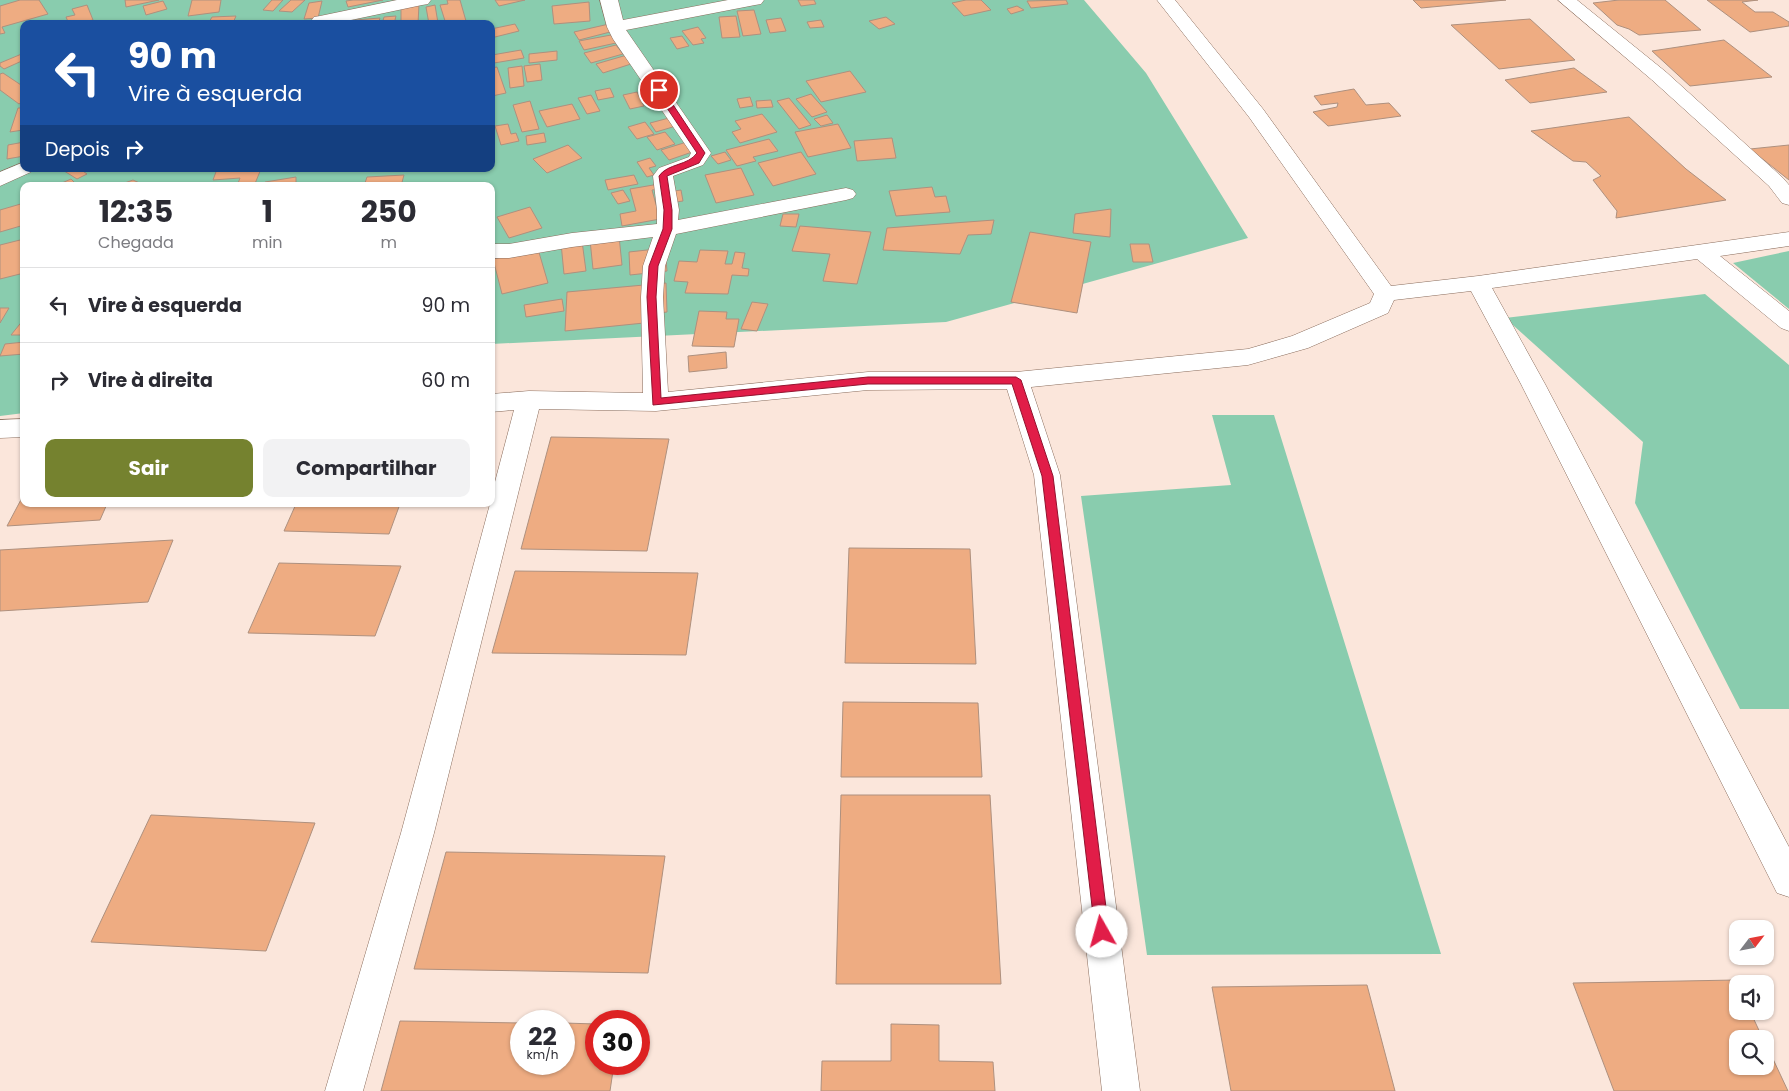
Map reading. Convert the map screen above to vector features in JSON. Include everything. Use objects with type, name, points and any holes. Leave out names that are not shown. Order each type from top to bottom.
[{"type":"street","points":[[320,20],[326,0]]},
{"type":"street","points":[[328,20],[422,0]]},
{"type":"street","points":[[609,0],[616,27],[622,39],[701,153],[696,161],[666,172],[663,176],[668,210],[668,229],[654,266],[652,297],[656,402]]},
{"type":"street","points":[[616,27],[755,0]]},
{"type":"street","points":[[1166,0],[1256,113],[1384,294]]},
{"type":"street","points":[[1567,0],[1659,76],[1776,182],[1789,199]]},
{"type":"street","points":[[0,180],[20,170]]},
{"type":"street","points":[[495,251],[509,251],[572,240],[668,229],[846,194]]},
{"type":"street","points":[[1384,294],[1478,283],[1789,239]]},
{"type":"street","points":[[1702,252],[1789,323]]},
{"type":"street","points":[[1478,283],[1542,401],[1789,881]]},
{"type":"street","points":[[495,403],[530,400],[656,402],[868,381],[1016,380],[1248,357],[1300,342],[1380,308],[1384,294]]},
{"type":"street","points":[[1016,380],[1047,476],[1121,1091]]},
{"type":"street","points":[[344,1091],[369,1008],[460,671],[530,400]]},
{"type":"street","points":[[0,429],[20,428]]},
{"type":"green space","points":[[0,0],[1084,0],[1146,73],[1248,238],[946,322],[495,344],[495,182],[20,182],[20,414],[0,416]]},
{"type":"green space","points":[[1789,251],[1789,309],[1733,263]]},
{"type":"green space","points":[[1705,294],[1789,365],[1789,709],[1740,709],[1635,503],[1643,442],[1505,318]]},
{"type":"green space","points":[[1212,415],[1274,415],[1441,954],[1147,955],[1081,496],[1231,485]]},
{"type":"building","points":[[20,0],[39,0],[48,14],[20,20],[20,22],[2,27],[5,33],[0,34],[0,6]]},
{"type":"building","points":[[125,0],[159,0],[126,7]]},
{"type":"building","points":[[192,0],[221,0],[219,12],[188,16]]},
{"type":"building","points":[[272,0],[283,0],[273,11],[263,10]]},
{"type":"building","points":[[291,0],[305,0],[292,12],[279,11]]},
{"type":"building","points":[[383,0],[348,7],[346,1]]},
{"type":"building","points":[[447,0],[460,0],[466,20],[445,20],[440,5],[448,4]]},
{"type":"building","points":[[495,0],[525,0],[499,6]]},
{"type":"building","points":[[798,0],[814,0],[816,4],[801,6]]},
{"type":"building","points":[[966,0],[981,0],[991,10],[964,16],[952,3]]},
{"type":"building","points":[[1066,0],[1068,4],[1031,8],[1027,1]]},
{"type":"building","points":[[1413,0],[1506,0],[1421,8]]},
{"type":"building","points":[[1619,0],[1665,0],[1701,30],[1639,35],[1617,25],[1593,3]]},
{"type":"building","points":[[1707,0],[1758,0],[1742,2],[1755,12],[1773,12],[1789,22],[1789,26],[1750,32]]},
{"type":"building","points":[[163,1],[167,9],[146,15],[143,6]]},
{"type":"building","points":[[322,1],[318,18],[304,19],[309,3]]},
{"type":"building","points":[[589,2],[590,21],[554,24],[552,6]]},
{"type":"building","points":[[419,4],[418,20],[401,20],[401,6]]},
{"type":"building","points":[[87,5],[93,20],[67,20],[66,17],[75,15],[72,9]]},
{"type":"building","points":[[435,5],[438,20],[428,20],[426,7]]},
{"type":"building","points":[[1017,6],[1024,10],[1011,14],[1007,9]]},
{"type":"building","points":[[754,10],[761,34],[743,36],[737,11]]},
{"type":"building","points":[[236,16],[234,20],[210,20],[212,17]]},
{"type":"building","points":[[396,16],[395,20],[383,20],[384,17]]},
{"type":"building","points":[[736,16],[740,37],[722,38],[719,17]]},
{"type":"building","points":[[886,17],[895,24],[879,29],[869,21]]},
{"type":"building","points":[[380,18],[379,20],[355,20]]},
{"type":"building","points":[[781,18],[786,31],[770,33],[766,20]]},
{"type":"building","points":[[1530,19],[1575,60],[1499,69],[1451,25]]},
{"type":"building","points":[[821,20],[824,27],[810,28],[807,22]]},
{"type":"building","points":[[515,24],[519,31],[495,37],[495,28]]},
{"type":"building","points":[[609,24],[614,31],[579,40],[574,32]]},
{"type":"building","points":[[698,27],[706,38],[701,39],[704,43],[693,45],[682,31]]},
{"type":"building","points":[[611,35],[616,43],[584,50],[579,41]]},
{"type":"building","points":[[682,36],[689,46],[677,49],[670,38]]},
{"type":"building","points":[[1724,40],[1772,77],[1690,86],[1652,51]]},
{"type":"building","points":[[616,45],[623,54],[591,63],[584,53]]},
{"type":"building","points":[[521,50],[524,58],[495,63],[495,54]]},
{"type":"building","points":[[557,51],[557,60],[529,63],[529,54]]},
{"type":"building","points":[[20,55],[20,62],[4,69],[0,66],[0,63]]},
{"type":"building","points":[[627,55],[634,63],[603,73],[596,64]]},
{"type":"building","points":[[540,64],[542,80],[527,82],[524,66]]},
{"type":"building","points":[[522,66],[524,86],[510,88],[508,68]]},
{"type":"building","points":[[495,67],[497,67],[506,93],[495,95]]},
{"type":"building","points":[[1574,68],[1607,92],[1530,103],[1505,80]]},
{"type":"building","points":[[850,71],[866,92],[821,102],[806,81]]},
{"type":"building","points":[[3,73],[20,84],[20,103],[0,90],[0,74]]},
{"type":"building","points":[[610,88],[614,97],[598,100],[595,91]]},
{"type":"building","points":[[1354,89],[1366,105],[1389,103],[1401,116],[1328,126],[1313,112],[1337,107],[1338,103],[1321,105],[1314,96]]},
{"type":"building","points":[[637,92],[644,106],[630,109],[623,95]]},
{"type":"building","points":[[658,93],[665,105],[650,108],[642,96]]},
{"type":"building","points":[[811,94],[827,112],[812,117],[796,99]]},
{"type":"building","points":[[591,95],[600,111],[587,114],[578,98]]},
{"type":"building","points":[[750,97],[753,106],[740,108],[737,99]]},
{"type":"building","points":[[789,98],[811,125],[799,129],[777,101]]},
{"type":"building","points":[[771,100],[773,107],[757,108],[756,101]]},
{"type":"building","points":[[530,101],[539,129],[522,132],[513,105]]},
{"type":"building","points":[[572,104],[580,119],[547,127],[539,111]]},
{"type":"building","points":[[18,108],[20,108],[20,130],[10,132]]},
{"type":"building","points":[[762,114],[777,132],[740,143],[732,132],[741,129],[735,121]]},
{"type":"building","points":[[827,115],[833,123],[821,126],[814,119]]},
{"type":"building","points":[[1629,117],[1686,169],[1726,200],[1616,218],[1617,211],[1593,180],[1601,176],[1586,162],[1573,161],[1531,131]]},
{"type":"building","points":[[669,118],[676,126],[656,132],[650,123]]},
{"type":"building","points":[[645,122],[654,134],[637,139],[628,127]]},
{"type":"building","points":[[508,124],[511,134],[516,133],[519,141],[501,145],[495,126]]},
{"type":"building","points":[[838,124],[851,148],[808,157],[795,132]]},
{"type":"building","points":[[665,132],[675,144],[657,150],[647,137]]},
{"type":"building","points":[[544,133],[546,142],[527,145],[526,136]]},
{"type":"building","points":[[892,138],[896,158],[857,161],[854,141]]},
{"type":"building","points":[[769,139],[778,151],[753,157],[756,161],[737,166],[726,150]]},
{"type":"building","points":[[690,141],[698,150],[669,160],[661,150]]},
{"type":"building","points":[[20,143],[20,157],[7,159],[8,145]]},
{"type":"building","points":[[568,145],[582,158],[547,173],[533,159]]},
{"type":"building","points":[[1789,145],[1789,180],[1750,149]]},
{"type":"building","points":[[725,152],[731,160],[718,164],[711,156]]},
{"type":"building","points":[[801,152],[816,174],[773,186],[758,163]]},
{"type":"building","points":[[650,158],[656,166],[649,168],[654,175],[647,177],[637,162]]},
{"type":"building","points":[[741,168],[754,195],[716,203],[705,175]]},
{"type":"building","points":[[66,172],[84,172],[87,174],[77,179]]},
{"type":"building","points":[[216,172],[260,172],[256,182],[238,182],[240,178],[213,180]]},
{"type":"building","points":[[404,175],[402,182],[365,182],[367,177]]},
{"type":"building","points":[[634,175],[638,184],[608,190],[605,180]]},
{"type":"building","points":[[296,177],[296,182],[265,182]]},
{"type":"building","points":[[659,184],[660,189],[652,190],[660,219],[622,226],[620,214],[636,211],[630,189]]},
{"type":"building","points":[[932,187],[935,197],[946,196],[950,212],[896,216],[889,191]]},
{"type":"building","points":[[623,190],[630,201],[618,204],[611,193]]},
{"type":"building","points":[[681,190],[683,201],[669,203],[668,192]]},
{"type":"building","points":[[20,204],[20,226],[0,232],[0,210]]},
{"type":"building","points":[[530,207],[542,228],[509,238],[497,217]]},
{"type":"building","points":[[1111,209],[1110,237],[1073,233],[1075,214]]},
{"type":"building","points":[[783,214],[799,214],[796,227],[780,226]]},
{"type":"building","points":[[994,220],[991,234],[968,235],[960,254],[883,250],[887,228]]},
{"type":"building","points":[[800,226],[871,232],[857,284],[823,281],[830,254],[792,251]]},
{"type":"building","points":[[1030,232],[1091,242],[1077,313],[1011,302]]},
{"type":"building","points":[[619,236],[622,265],[593,269],[590,240]]},
{"type":"building","points":[[20,240],[20,274],[0,279],[0,245]]},
{"type":"building","points":[[582,241],[586,271],[564,274],[561,243]]},
{"type":"building","points":[[1130,244],[1149,244],[1153,262],[1133,262]]},
{"type":"building","points":[[665,248],[667,271],[630,275],[629,252]]},
{"type":"building","points":[[538,249],[548,283],[502,294],[495,267],[495,259]]},
{"type":"building","points":[[700,250],[728,251],[725,264],[732,264],[735,252],[745,253],[742,268],[749,269],[748,276],[732,275],[728,294],[685,293],[688,282],[674,281],[679,261],[697,262]]},
{"type":"building","points":[[666,283],[667,312],[644,315],[644,323],[565,331],[567,292]]},
{"type":"building","points":[[562,299],[564,311],[526,317],[524,305]]},
{"type":"building","points":[[752,302],[768,304],[757,331],[741,329]]},
{"type":"building","points":[[0,308],[9,308],[0,323]]},
{"type":"building","points":[[699,311],[727,312],[726,319],[739,319],[734,347],[692,346]]},
{"type":"building","points":[[20,324],[20,335],[11,335]]},
{"type":"building","points":[[20,342],[20,354],[0,356],[5,344]]},
{"type":"building","points":[[726,352],[727,368],[689,372],[688,356]]},
{"type":"building","points":[[551,437],[669,439],[647,551],[521,549]]},
{"type":"building","points":[[20,502],[20,507],[106,507],[100,520],[7,526]]},
{"type":"building","points":[[295,507],[399,507],[389,534],[284,531]]},
{"type":"building","points":[[173,540],[148,602],[0,611],[0,550]]},
{"type":"building","points":[[849,548],[970,549],[976,664],[845,663]]},
{"type":"building","points":[[279,563],[401,566],[375,636],[248,633]]},
{"type":"building","points":[[515,571],[698,573],[686,655],[492,653]]},
{"type":"building","points":[[843,702],[978,703],[982,777],[841,777]]},
{"type":"building","points":[[841,795],[990,795],[1001,984],[836,984]]},
{"type":"building","points":[[151,815],[315,823],[266,951],[91,942]]},
{"type":"building","points":[[446,852],[665,856],[648,973],[414,969]]},
{"type":"building","points":[[1729,980],[1729,1020],[1754,1020],[1759,1030],[1729,1030],[1729,1075],[1774,1075],[1774,1061],[1788,1091],[1614,1091],[1573,983]]},
{"type":"building","points":[[1367,985],[1395,1091],[1231,1091],[1212,987]]},
{"type":"building","points":[[400,1021],[510,1023],[510,1075],[575,1075],[575,1023],[585,1024],[585,1075],[612,1075],[610,1091],[381,1091]]},
{"type":"building","points":[[891,1024],[939,1025],[939,1061],[993,1062],[995,1091],[821,1091],[822,1061],[891,1061]]},
{"type":"route","points":[[659,90],[701,153],[696,161],[666,172],[663,176],[668,210],[668,229],[654,266],[652,297],[656,402],[868,381],[1016,380],[1047,476],[1102,932]]}]
